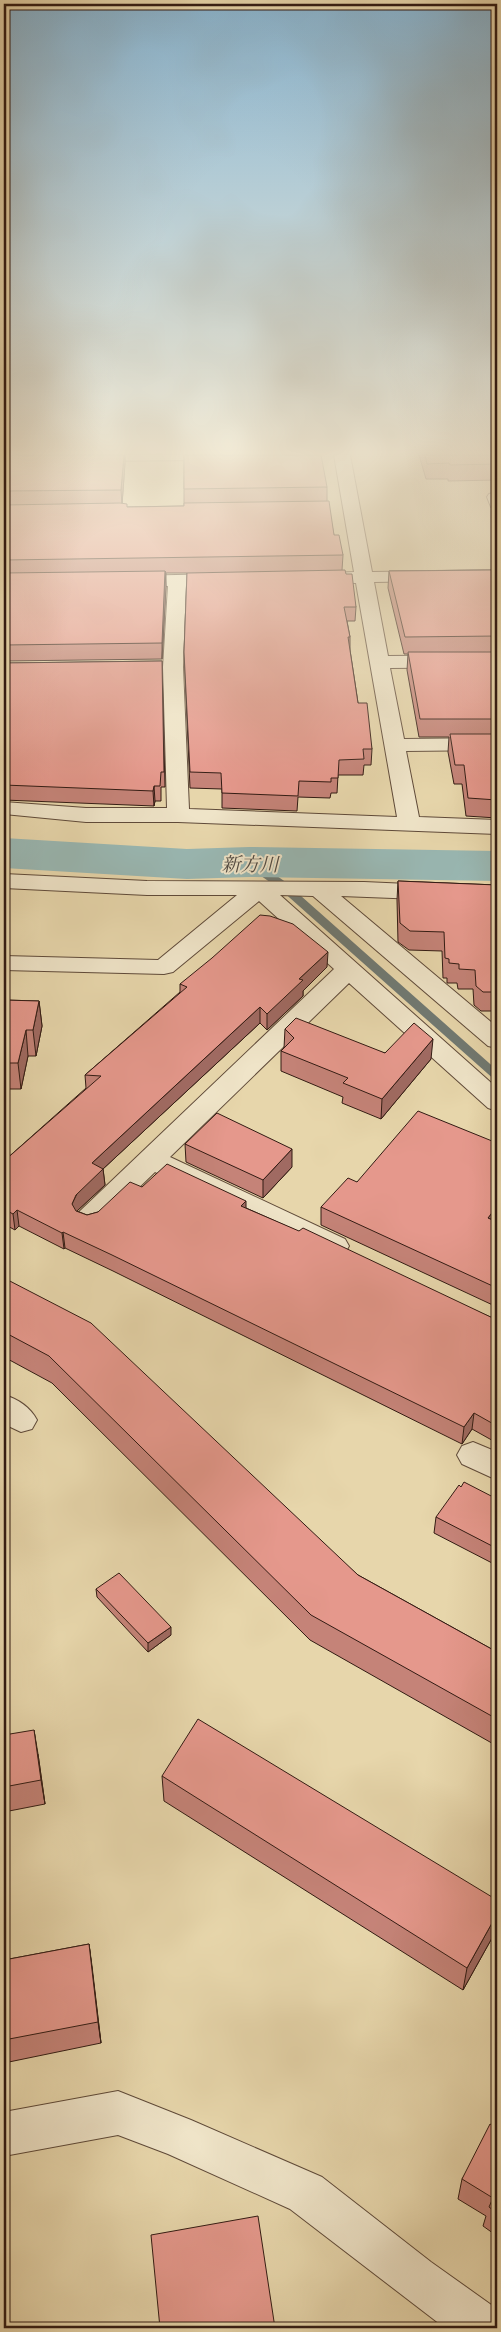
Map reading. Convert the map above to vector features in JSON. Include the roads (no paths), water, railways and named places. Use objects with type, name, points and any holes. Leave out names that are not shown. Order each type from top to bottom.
[{"type":"street","points":[[362,564],[410,825]]},
{"type":"street","points":[[295,578],[497,575]]},
{"type":"street","points":[[110,581],[236,579]]},
{"type":"street","points":[[177,580],[166,667],[178,815]]},
{"type":"street","points":[[380,662],[497,660]]},
{"type":"street","points":[[395,745],[497,744]]},
{"type":"street","points":[[4,808],[86,815],[178,815],[497,827]]},
{"type":"street","points":[[4,881],[147,888],[364,889],[497,896]]},
{"type":"street","points":[[4,963],[164,968],[260,889]]},
{"type":"street","points":[[260,889],[497,1102]]},
{"type":"street","points":[[318,889],[497,1040]]},
{"type":"street","points":[[89,1219],[349,969]]},
{"type":"street","points":[[152,1160],[356,1256]]},
{"type":"street","points":[[4,2134],[118,2113],[176,2135],[306,2193],[415,2278],[484,2328]]},
{"type":"waterway","name":"新方川","points":[[4,853],[187,864],[249,862],[497,866]]},
{"type":"waterway","points":[[249,862],[282,885],[497,1076]]}]
